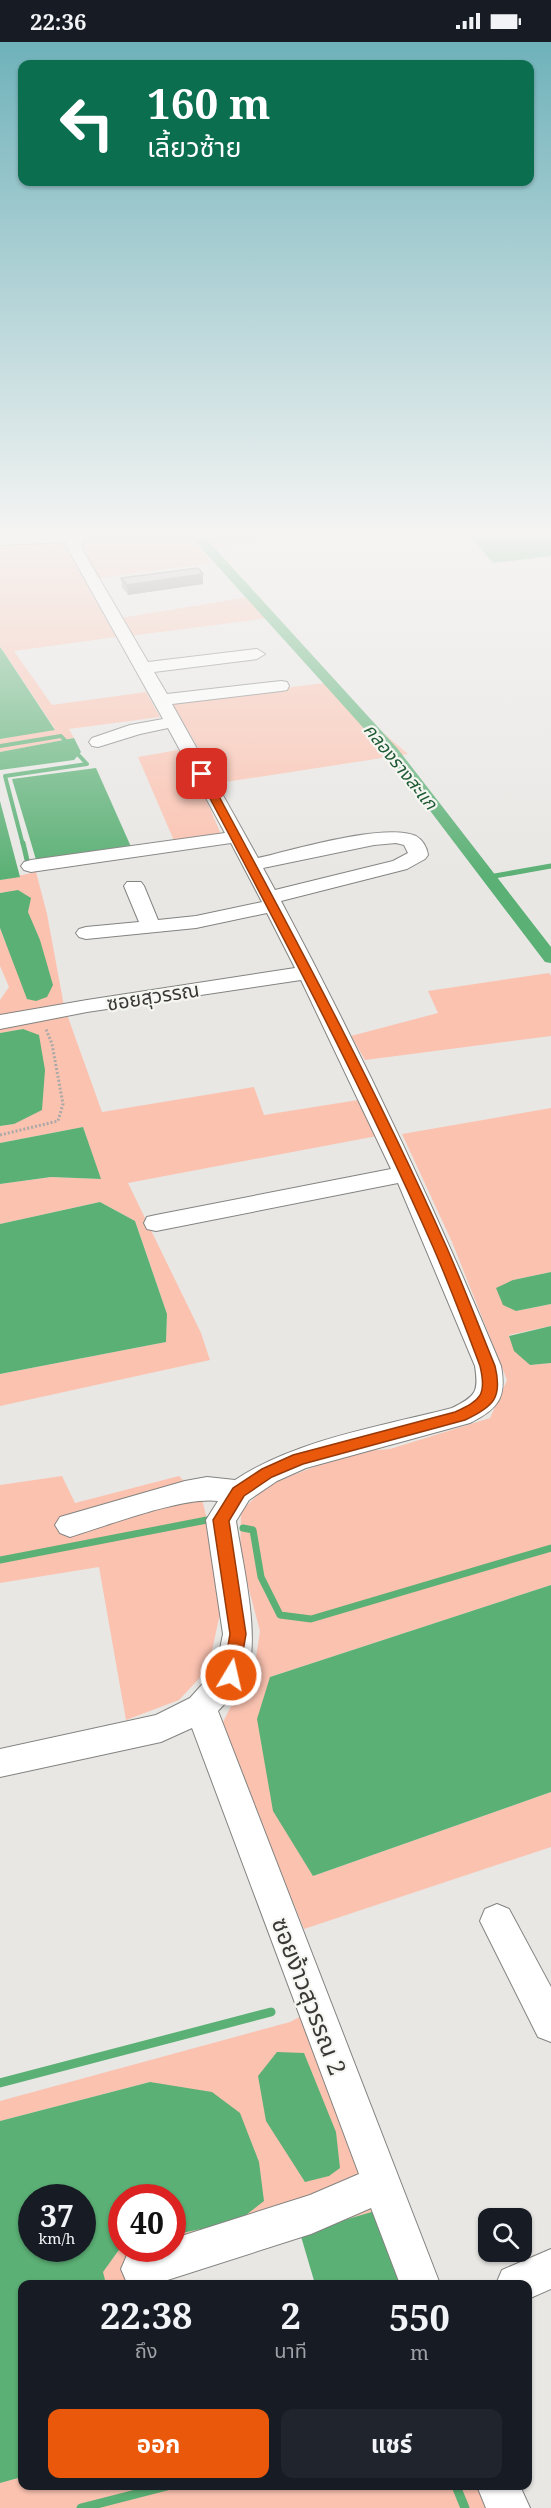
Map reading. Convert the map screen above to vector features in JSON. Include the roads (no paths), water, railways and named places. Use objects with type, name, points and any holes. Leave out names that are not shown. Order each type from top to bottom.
[{"type":"street","points":[[0,1763],[161,1728],[201,1708],[231,1675],[238,1634],[221,1520],[238,1492],[267,1473],[299,1459],[460,1416],[479,1407],[489,1396],[492,1384],[488,1366],[441,1249],[406,1174],[271,902],[142,668],[133,645]]},
{"type":"street","points":[[142,668],[257,654]]},
{"type":"street","points":[[160,700],[281,686]]},
{"type":"street","points":[[98,742],[136,729],[173,722]]},
{"type":"street","points":[[31,866],[236,837]]},
{"type":"street","points":[[86,933],[196,922],[400,865],[418,855],[417,848],[411,841],[396,837],[374,839],[251,866]]},
{"type":"street","points":[[134,886],[151,927]]},
{"type":"street","name":"ซอยสุวรรณ","points":[[0,1022],[307,973]]},
{"type":"street","points":[[156,1223],[406,1174]]},
{"type":"street","points":[[70,1525],[185,1492],[207,1488],[238,1492]]},
{"type":"street","name":"ซอยง้าวสุวรรณ 2","points":[[201,1708],[418,2280]]},
{"type":"street","points":[[497,1921],[551,2024]]},
{"type":"street","points":[[141,2269],[311,2214],[381,2184]]},
{"type":"street","points":[[525,2280],[551,2269]]},
{"type":"street","points":[[501,2490],[508,2508]]},
{"type":"waterway","name":"คลองรางสะแก","points":[[296,645],[392,751],[551,958]]},
{"type":"waterway","points":[[0,746],[61,736],[87,764],[5,776],[23,845]]},
{"type":"waterway","points":[[23,843],[27,860]]},
{"type":"waterway","points":[[489,877],[551,866]]},
{"type":"waterway","points":[[0,1560],[207,1520]]},
{"type":"waterway","points":[[243,1528],[253,1530],[261,1577],[280,1615],[311,1619],[551,1548]]},
{"type":"waterway","points":[[0,2083],[271,2012]]},
{"type":"waterway","points":[[81,2508],[151,2490]]},
{"type":"waterway","points":[[458,2490],[465,2508]]}]
